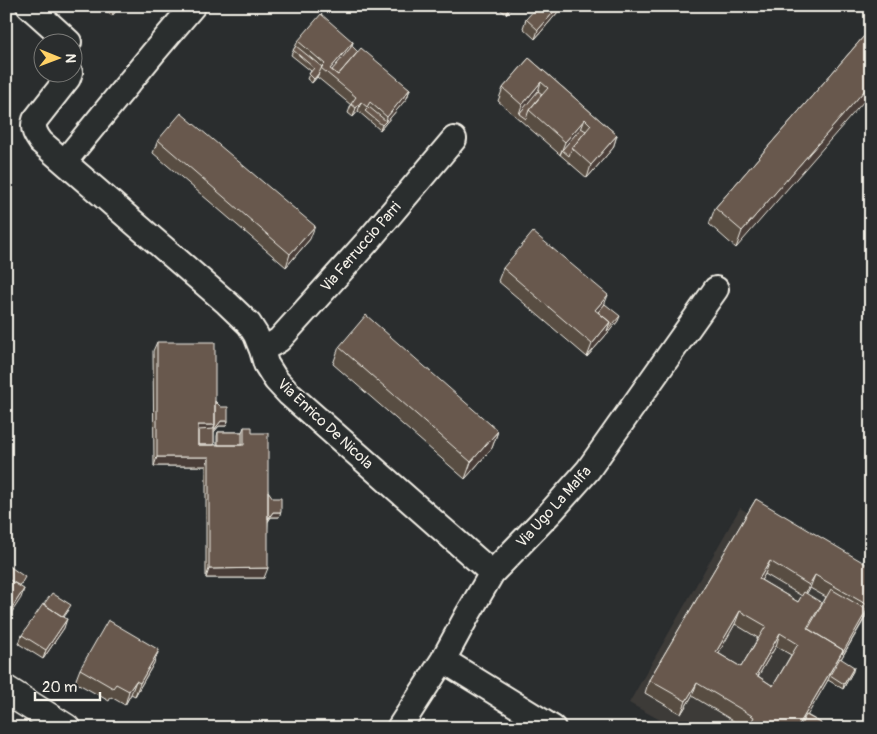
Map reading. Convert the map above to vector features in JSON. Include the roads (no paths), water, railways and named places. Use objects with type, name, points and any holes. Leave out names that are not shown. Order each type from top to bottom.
[{"type":"main road","points":[[6,690],[66,728]]},
{"type":"street","points":[[29,6],[59,32]]},
{"type":"street","points":[[65,162],[154,52],[194,6]]},
{"type":"street","name":"Via Enrico De Nicola","points":[[65,82],[34,120],[35,133],[42,142],[249,324],[256,335],[266,364],[276,380],[289,394],[492,573]]},
{"type":"street","name":"Via Ferruccio Parri","points":[[262,350],[279,340],[367,242],[454,139]]},
{"type":"street","name":"Via Ugo La Malfa","points":[[399,728],[443,660],[492,573],[550,513],[588,470],[716,289]]},
{"type":"street","points":[[443,660],[553,728]]}]
